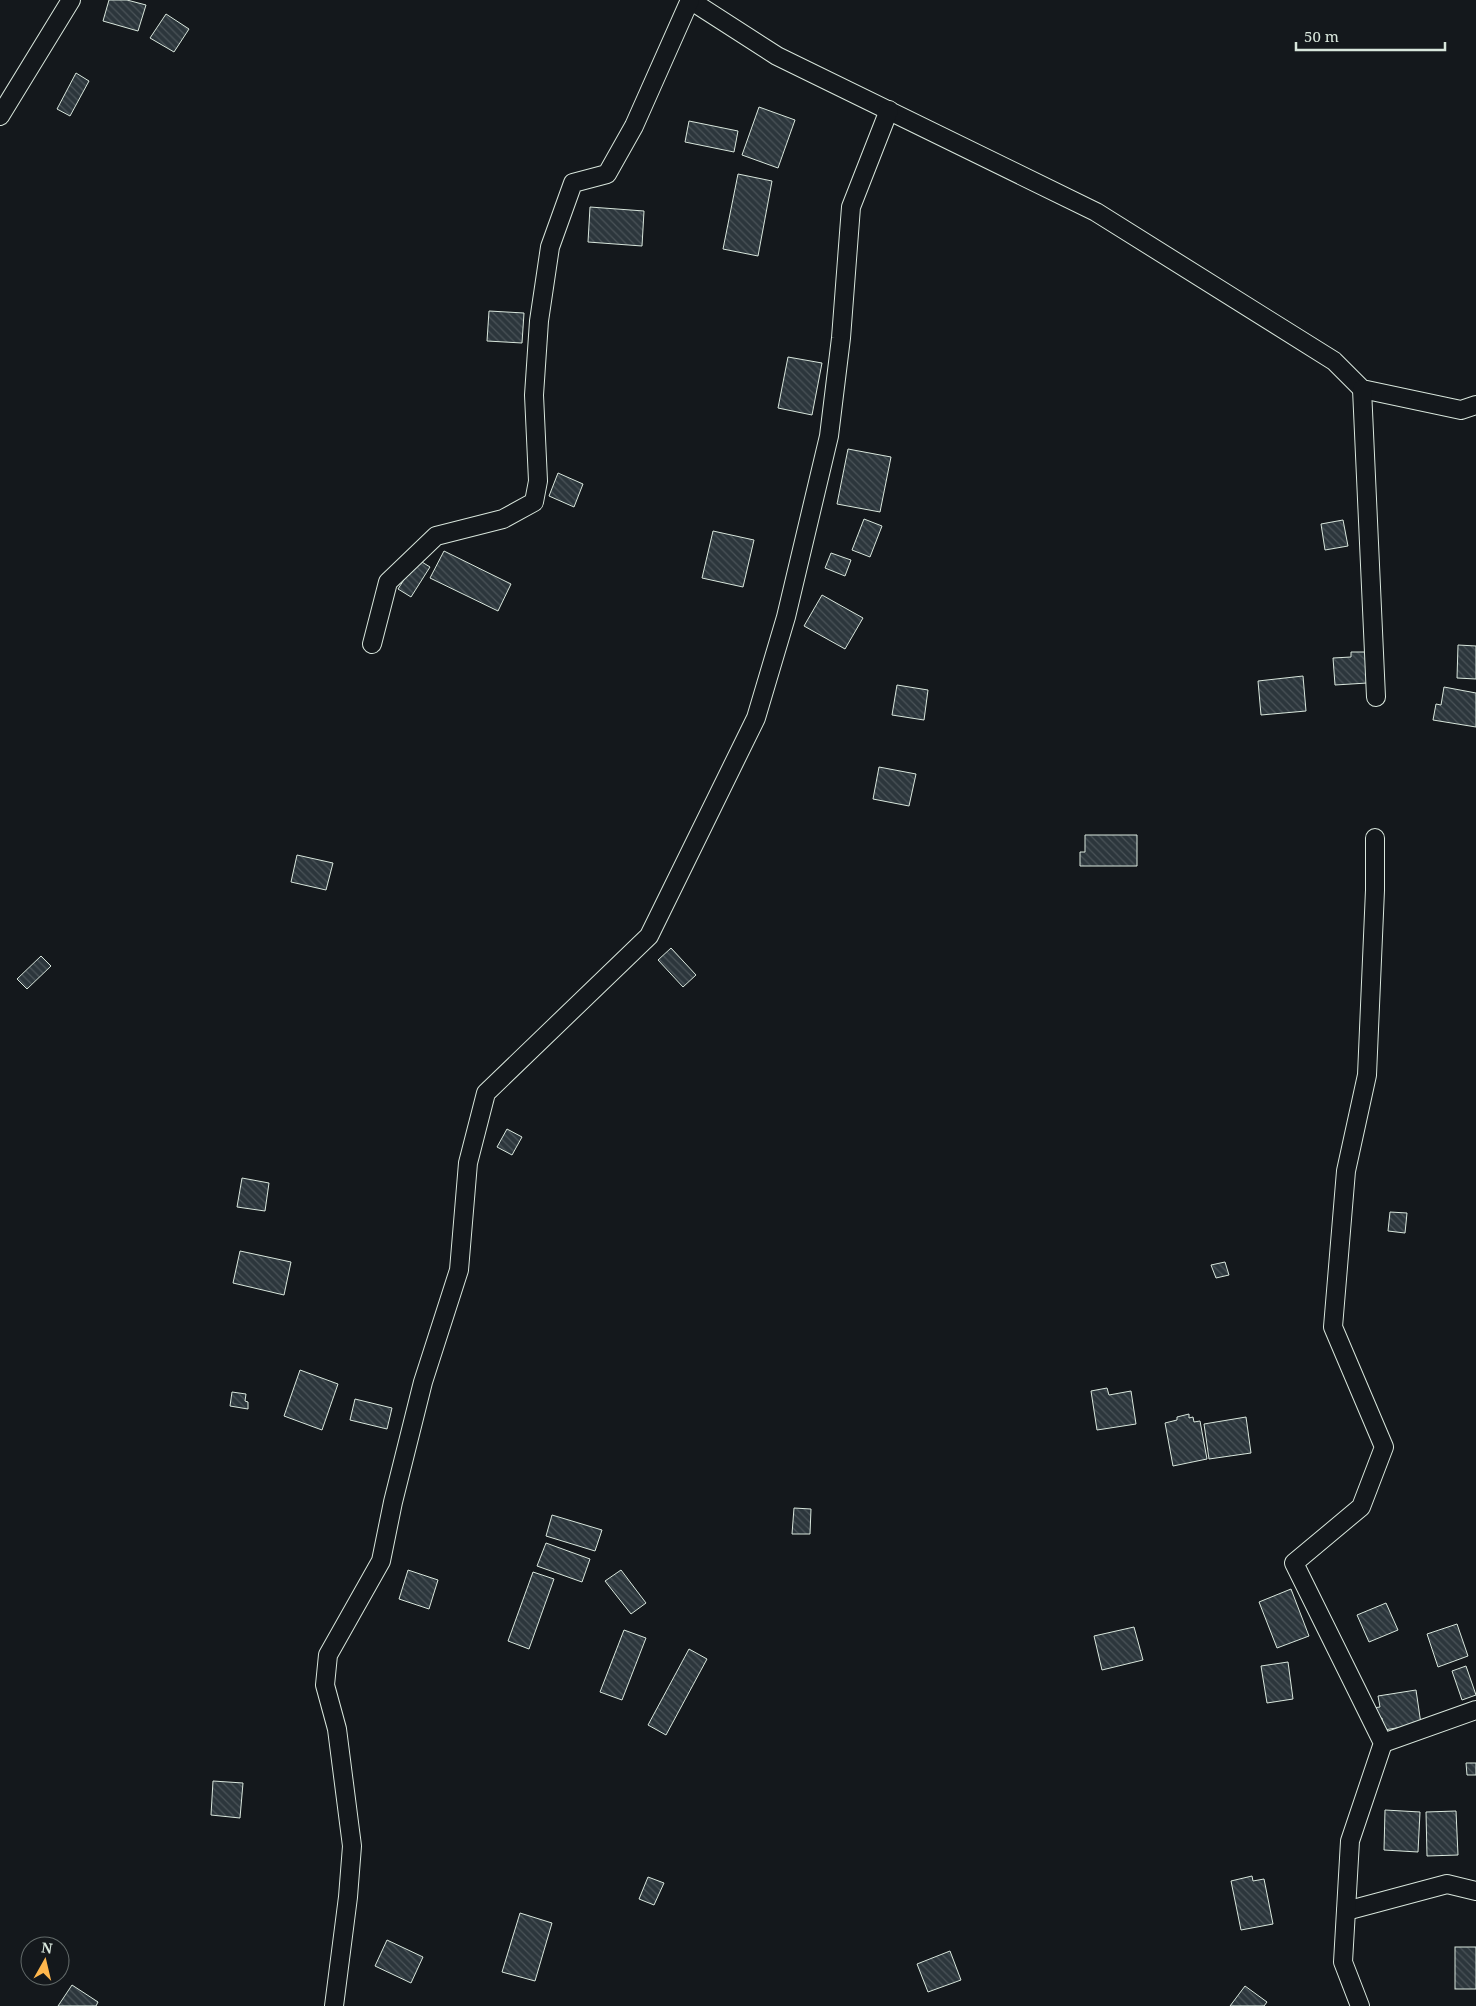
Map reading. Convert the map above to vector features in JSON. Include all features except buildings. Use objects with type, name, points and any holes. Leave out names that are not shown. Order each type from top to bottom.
[{"type":"street","points":[[0,116],[71,0]]},
{"type":"street","points":[[372,644],[388,582],[436,536],[503,519],[534,502],[538,481],[534,395],[539,321],[550,247],[573,184],[606,174],[634,126],[690,0],[777,56],[1096,212],[1334,361],[1362,389],[1461,410],[1476,405]]},
{"type":"street","points":[[334,2006],[348,1897],[352,1846],[337,1729],[325,1685],[328,1655],[381,1561],[393,1502],[423,1382],[459,1270],[468,1163],[486,1093],[649,936],[756,718],[786,617],[829,436],[841,338],[851,207],[889,110]]},
{"type":"street","points":[[1362,389],[1376,697]]},
{"type":"street","points":[[1360,2006],[1343,1962],[1350,1841],[1383,1743],[1294,1563],[1361,1507],[1384,1447],[1333,1327],[1346,1171],[1367,1075],[1376,890],[1375,838]]},
{"type":"street","points":[[1383,1743],[1476,1710]]},
{"type":"street","points":[[1346,1911],[1447,1884],[1476,1891]]}]
